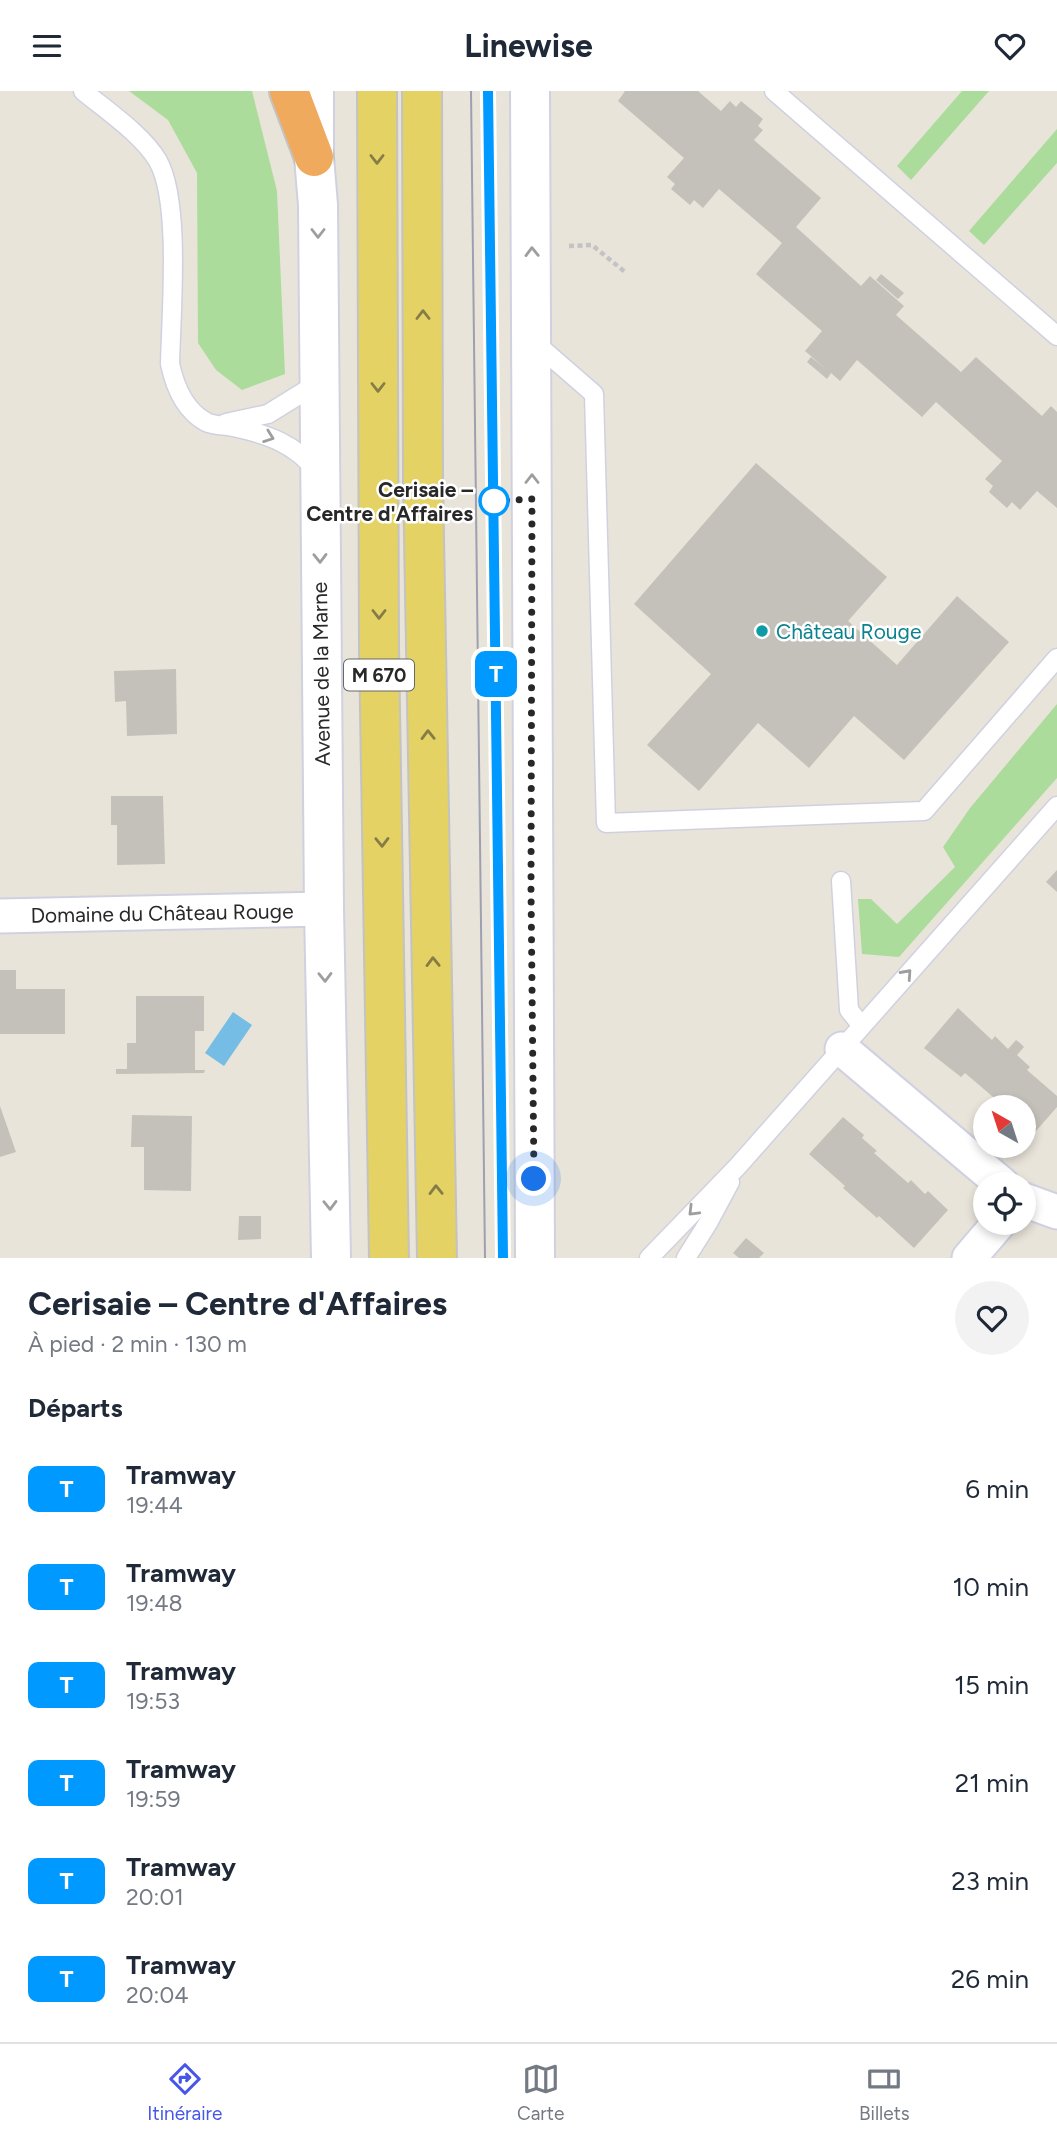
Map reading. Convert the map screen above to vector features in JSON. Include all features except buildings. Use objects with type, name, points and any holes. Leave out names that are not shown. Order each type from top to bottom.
[{"type":"highway","points":[[289,91],[314,157]]},
{"type":"main road","name":"M 670","points":[[377,91],[379,634],[389,1258]]},
{"type":"main road","name":"M 670","points":[[422,91],[424,495],[437,1258]]},
{"type":"street","name":"Avenue de la Marne","points":[[314,91],[314,157],[318,205],[324,909],[331,1258]]},
{"type":"street","points":[[530,91],[533,341],[531,889],[535,1258]]},
{"type":"street","name":"Domaine du Château Rouge","points":[[0,916],[324,909]]},
{"type":"street","points":[[852,1037],[990,1172]]},
{"type":"street","points":[[1036,1204],[1057,1212]]},
{"type":"street","points":[[969,1258],[989,1235]]},
{"type":"lane","points":[[83,91],[131,131],[158,161],[172,208],[170,364],[174,384],[182,398],[192,411],[208,423],[265,435],[292,446],[319,474]]},
{"type":"lane","points":[[774,91],[1057,336]]},
{"type":"lane","points":[[533,341],[594,394],[606,823],[924,811],[1057,658]]},
{"type":"lane","points":[[208,423],[233,422],[268,414],[318,383]]},
{"type":"lane","points":[[649,1258],[738,1166],[1057,806]]},
{"type":"lane","points":[[841,881],[852,1037]]},
{"type":"lane","points":[[686,1258],[738,1166]]},
{"type":"path","points":[[561,247],[592,245],[625,272]]},
{"type":"green space","points":[[129,91],[252,91],[277,191],[285,374],[242,390],[216,370],[198,343],[197,173],[168,120]]},
{"type":"green space","points":[[962,91],[989,91],[911,180],[897,166]]},
{"type":"green space","points":[[1057,129],[1057,163],[984,245],[969,231]]},
{"type":"green space","points":[[1057,704],[1057,778],[899,957],[862,954],[858,899],[871,899],[897,924],[955,867],[943,847],[970,808]]},
{"type":"water","points":[[233,1012],[252,1025],[224,1066],[205,1053]]},
{"type":"tram line","points":[[471,91],[485,1258]]},
{"type":"tram line","points":[[488,91],[503,1258]]},
{"type":"tram line","name":"T","points":[[488,91],[503,1258]]},
{"type":"place","name":"Cerisaie – Centre d'Affaires","points":[[494,501]]},
{"type":"place","name":"Château Rouge","points":[[762,631]]},
{"type":"route","points":[[494,501],[532,499],[531,889],[534,1179]]}]
